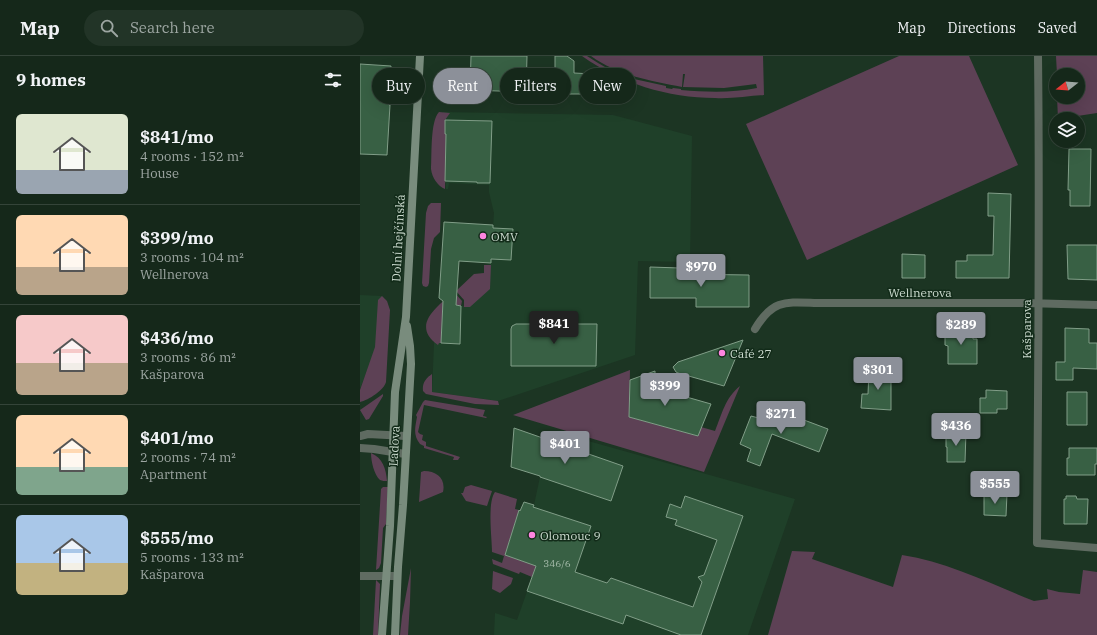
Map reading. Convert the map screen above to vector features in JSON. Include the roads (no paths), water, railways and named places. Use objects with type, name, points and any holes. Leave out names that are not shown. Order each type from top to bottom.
[{"type":"main road","name":"Dolní hejčínská","points":[[393,420],[395,386],[406,317],[420,56]]},
{"type":"main road","name":"Ladova","points":[[395,635],[397,576],[411,364],[406,317]]},
{"type":"main road","name":"Ladova","points":[[382,635],[390,526],[393,420]]},
{"type":"street","name":"Kašparova","points":[[1038,56],[1038,543],[1097,548]]},
{"type":"street","name":"Wellnerova","points":[[755,330],[765,314],[781,304],[787,303],[1097,305]]},
{"type":"street","points":[[360,436],[368,434],[406,436]]},
{"type":"street","points":[[360,448],[405,454]]},
{"type":"street","points":[[360,576],[397,576]]},
{"type":"place","name":"OMV","points":[[483,236]]},
{"type":"place","name":"Café 27","points":[[722,353]]},
{"type":"place","name":"Olomouc 9","points":[[532,535]]}]
